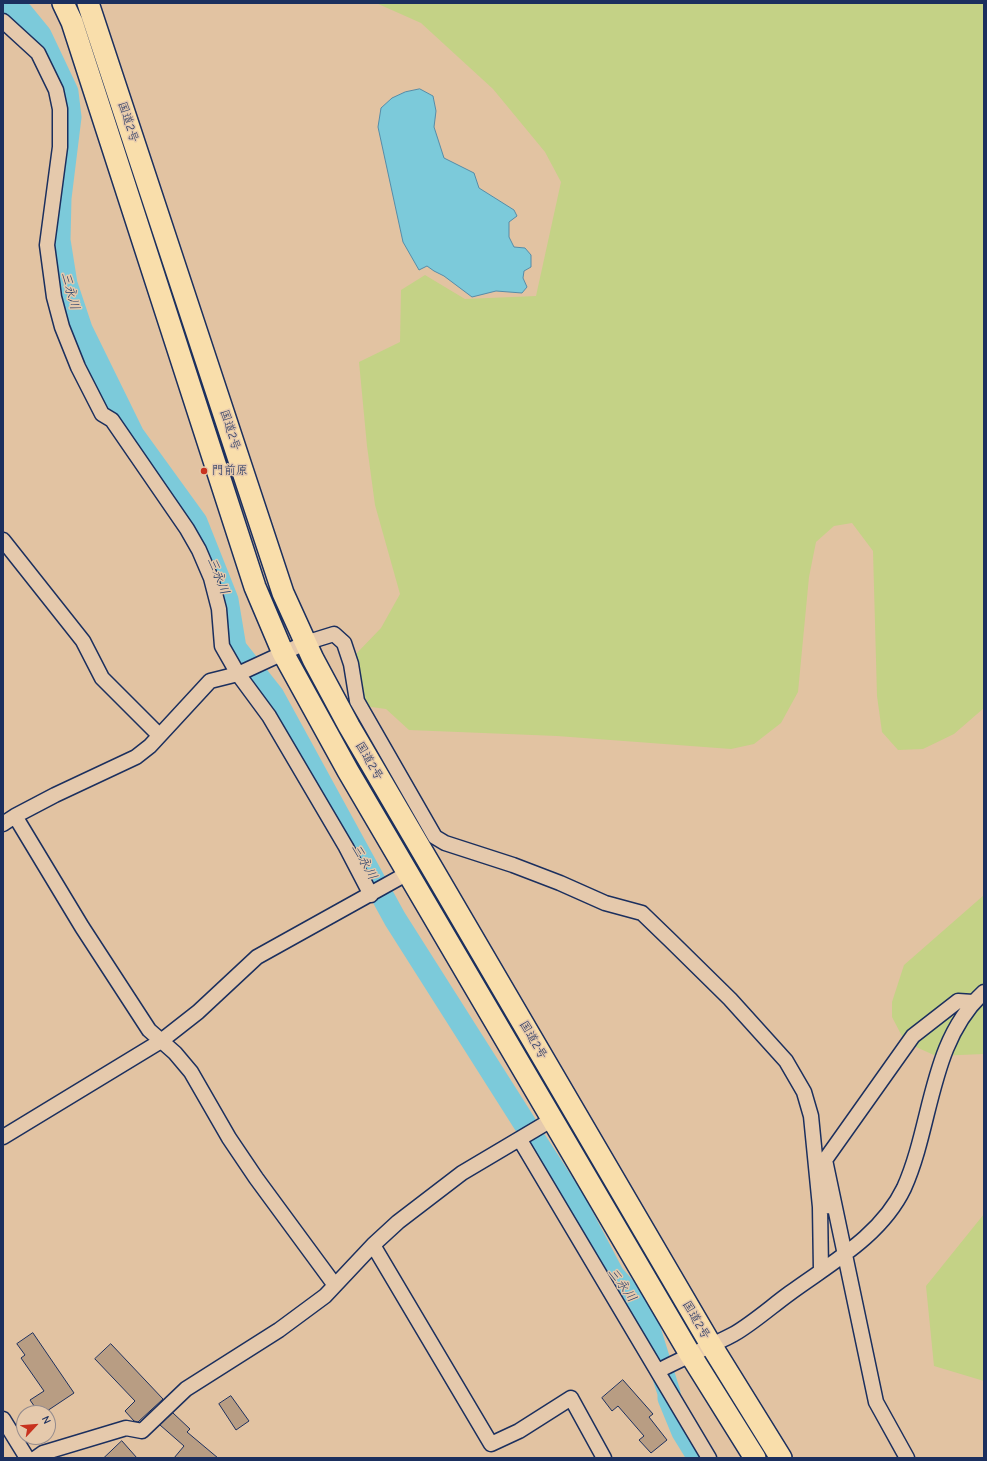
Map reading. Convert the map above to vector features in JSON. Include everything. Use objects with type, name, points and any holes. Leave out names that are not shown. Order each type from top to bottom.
[{"type":"highway","name":"国道2号","points":[[63,3],[72,22],[276,656],[348,771],[401,877],[553,1120],[690,1354],[755,1458]]},
{"type":"highway","name":"国道2号","points":[[88,3],[283,593],[305,643],[352,733],[711,1345],[781,1458]]},
{"type":"street","points":[[3,22],[23,37],[38,53],[56,90],[60,109],[60,147],[47,245],[54,297],[67,340],[78,367],[102,414],[112,420],[187,529],[199,550],[211,578],[219,609],[222,646],[269,716],[374,893]]},
{"type":"street","points":[[3,540],[83,641],[102,678],[158,736]]},
{"type":"street","points":[[3,824],[15,816],[136,757],[150,746],[210,681],[240,673],[305,643],[334,634],[344,643],[351,664],[357,701],[434,837],[445,843],[513,865],[605,902],[642,914],[734,1004],[786,1061],[804,1092],[811,1116],[827,1206],[844,1255],[876,1402],[907,1458]]},
{"type":"street","points":[[15,816],[21,823],[82,927],[149,1030],[175,1053],[192,1072],[229,1138],[256,1178],[334,1284]]},
{"type":"street","points":[[3,1137],[162,1041],[198,1012],[257,957],[401,877]]},
{"type":"street","points":[[658,1372],[690,1354],[735,1333],[844,1255],[871,1232],[890,1210],[903,1188],[915,1157],[936,1077],[950,1038],[973,1002],[984,992]]},
{"type":"street","points":[[821,1270],[827,1206],[824,1160],[913,1036],[958,1001],[973,1002]]},
{"type":"street","points":[[36,1458],[43,1453],[110,1431],[126,1428],[142,1431],[186,1389],[279,1330],[325,1296],[334,1284],[398,1222],[462,1173],[553,1120]]},
{"type":"street","points":[[520,1140],[709,1458]]},
{"type":"street","points":[[373,1245],[491,1444],[519,1430],[570,1398],[604,1458]]},
{"type":"street","points":[[3,1419],[27,1458]]},
{"type":"green space","points":[[376,3],[984,3],[984,708],[954,734],[923,749],[898,750],[882,732],[877,696],[873,551],[852,523],[834,526],[816,542],[809,577],[798,692],[781,723],[754,744],[731,749],[557,736],[409,730],[386,709],[364,706],[355,655],[381,628],[400,594],[375,505],[367,446],[359,362],[400,342],[401,290],[425,275],[465,299],[536,296],[561,182],[545,152],[493,89],[421,23]]},
{"type":"green space","points":[[984,895],[984,1054],[936,1056],[905,1042],[892,1017],[892,1002],[904,965]]},
{"type":"green space","points":[[984,1214],[984,1381],[934,1366],[926,1286]]},
{"type":"water","points":[[420,89],[433,96],[436,111],[434,127],[444,158],[474,173],[479,188],[514,210],[517,216],[509,222],[509,237],[514,247],[525,248],[531,255],[531,267],[524,271],[523,278],[527,287],[522,293],[496,291],[472,297],[444,276],[427,266],[419,270],[403,242],[378,127],[381,108],[392,98],[405,92]]},
{"type":"building","points":[[33,1333],[74,1393],[56,1405],[33,1405],[30,1400],[44,1391],[21,1358],[25,1355],[17,1344]]},
{"type":"building","points":[[111,1344],[163,1399],[138,1422],[134,1421],[125,1411],[135,1401],[95,1359]]},
{"type":"building","points":[[623,1380],[653,1414],[649,1417],[667,1440],[651,1453],[639,1440],[644,1436],[618,1406],[612,1411],[602,1398]]},
{"type":"building","points":[[231,1396],[249,1421],[236,1430],[219,1404]]},
{"type":"building","points":[[173,1413],[190,1429],[187,1432],[218,1458],[174,1458],[184,1446],[160,1425]]},
{"type":"building","points":[[122,1441],[137,1458],[104,1458]]},
{"type":"waterway","name":"三永川","points":[[9,3],[22,13],[40,35],[67,92],[70,117],[60,198],[59,240],[66,284],[81,329],[133,435],[196,522],[227,600],[235,648],[273,696],[395,919],[525,1124]]},
{"type":"waterway","name":"三永川","points":[[536,1142],[574,1201],[613,1275],[633,1298],[649,1329],[669,1393],[669,1398],[683,1432],[699,1458]]},
{"type":"place","name":"門前原","points":[[204,471]]}]
